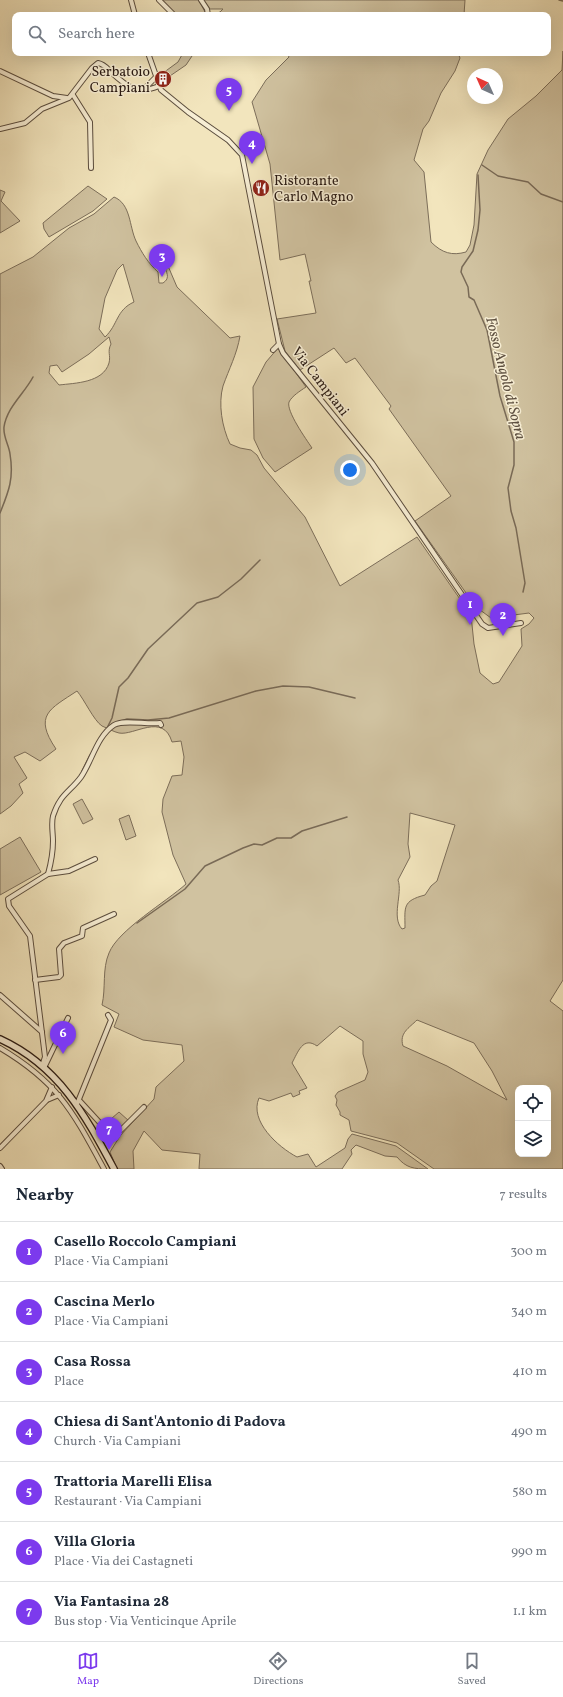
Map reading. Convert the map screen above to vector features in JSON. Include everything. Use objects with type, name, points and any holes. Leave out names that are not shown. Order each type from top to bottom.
[{"type":"street","points":[[132,0],[134,12]]},
{"type":"street","points":[[159,0],[171,12]]},
{"type":"street","points":[[201,0],[208,12]]},
{"type":"street","name":"Via Campiani","points":[[149,56],[161,90],[188,112],[228,140],[242,156],[279,344],[289,360],[372,463],[482,624],[488,628],[521,623]]},
{"type":"street","points":[[0,129],[25,123],[42,109],[68,98],[72,95],[92,68],[98,63],[105,66],[128,87],[138,90],[149,90],[159,86]]},
{"type":"street","points":[[0,71],[53,96],[68,98]]},
{"type":"street","points":[[144,89],[158,78]]},
{"type":"street","points":[[72,95],[90,122],[91,168]]},
{"type":"street","points":[[273,350],[279,344]]},
{"type":"street","points":[[48,874],[52,855],[53,817],[56,809],[63,795],[82,776],[104,735],[114,725],[120,723],[160,724]]},
{"type":"street","points":[[43,1067],[45,1057],[30,936],[9,906],[8,899],[48,874],[68,871],[95,859]]},
{"type":"street","points":[[35,980],[59,978],[61,975],[59,948],[61,945],[82,936],[83,928],[114,914]]},
{"type":"street","points":[[0,995],[42,1032]]},
{"type":"street","points":[[78,1102],[111,1020],[108,1015]]},
{"type":"street","points":[[43,1067],[68,1018]]},
{"type":"street","points":[[0,1036],[6,1042]]},
{"type":"street","points":[[0,1039],[43,1067],[101,1124],[109,1137],[121,1130],[144,1107]]},
{"type":"street","points":[[0,1048],[38,1073],[59,1095],[75,1116],[104,1169]]},
{"type":"street","points":[[0,1148],[46,1100],[52,1087]]},
{"type":"street","points":[[46,1100],[59,1095]]},
{"type":"street","points":[[78,1102],[114,1169]]},
{"type":"shaded area","points":[[162,0],[199,0],[205,12],[174,12]]},
{"type":"shaded area","points":[[203,0],[465,0],[464,12],[220,12],[223,9],[208,9]]},
{"type":"shaded area","points":[[563,51],[563,980],[550,1001],[563,1011],[563,1169],[434,1169],[397,1143],[351,1131],[349,1120],[340,1115],[336,1105],[337,1100],[335,1096],[338,1092],[365,1080],[368,1072],[363,1054],[363,1041],[340,1026],[317,1046],[312,1043],[305,1044],[296,1054],[292,1063],[307,1088],[299,1091],[300,1094],[293,1097],[291,1093],[269,1101],[259,1098],[257,1107],[258,1116],[262,1124],[267,1132],[282,1147],[297,1157],[308,1154],[316,1167],[345,1148],[348,1139],[352,1134],[396,1146],[428,1169],[419,1169],[407,1166],[397,1157],[385,1156],[356,1145],[351,1150],[352,1154],[342,1169],[199,1169],[200,1154],[162,1150],[144,1131],[133,1151],[134,1169],[117,1169],[110,1152],[120,1136],[154,1099],[156,1087],[184,1061],[182,1045],[143,1040],[114,1027],[119,1014],[102,1005],[107,959],[114,944],[132,926],[186,884],[173,855],[162,812],[163,799],[172,776],[182,775],[184,757],[181,741],[172,742],[168,733],[162,728],[148,727],[125,733],[119,733],[102,726],[96,720],[77,691],[52,708],[45,720],[49,737],[56,749],[40,761],[25,752],[14,757],[27,778],[19,784],[23,793],[11,806],[0,814],[0,274],[33,257],[69,228],[94,214],[114,197],[120,200],[127,210],[138,245],[148,261],[158,272],[159,283],[163,283],[166,280],[167,275],[165,268],[168,266],[177,287],[230,338],[240,336],[233,361],[223,386],[221,400],[223,423],[230,444],[251,450],[257,455],[264,468],[305,517],[340,586],[417,537],[471,615],[474,644],[480,673],[493,684],[499,682],[522,646],[521,629],[529,624],[534,618],[529,613],[491,618],[476,607],[415,521],[451,496],[389,409],[391,406],[355,358],[346,363],[334,348],[300,370],[285,351],[277,319],[316,313],[305,254],[280,260],[270,164],[252,102],[266,80],[288,56],[459,56],[460,58],[455,71],[441,93],[429,121],[423,129],[414,160],[424,172],[431,242],[439,249],[447,253],[456,254],[466,252],[470,245],[474,225],[477,174],[488,150],[508,119],[536,96],[562,70]],"holes":[[[123,264],[134,302],[128,305],[120,313],[105,337],[99,329],[105,298],[117,270]],[[109,337],[111,344],[109,349],[110,358],[106,370],[95,378],[88,381],[59,385],[49,373],[50,366],[57,365],[62,372],[89,354]],[[410,813],[455,825],[437,881],[431,886],[425,895],[412,900],[406,906],[405,928],[402,929],[397,918],[399,891],[398,880],[410,857],[408,844]],[[417,1020],[474,1043],[492,1071],[507,1100],[447,1066],[403,1046],[402,1038],[406,1031]]]},
{"type":"shaded area","points":[[181,56],[192,56],[186,65],[167,78],[163,73],[178,62]]},
{"type":"shaded area","points":[[88,186],[107,199],[93,211],[49,237],[44,229],[43,223]]},
{"type":"shaded area","points":[[0,190],[5,192],[1,201],[20,221],[0,233]]},
{"type":"shaded area","points":[[278,348],[306,387],[292,398],[289,402],[289,406],[290,412],[297,425],[312,448],[275,472],[263,458],[254,439],[253,387],[266,362]]},
{"type":"shaded area","points":[[82,799],[93,819],[83,824],[73,804]]},
{"type":"shaded area","points":[[129,815],[136,836],[126,840],[119,819]]},
{"type":"shaded area","points":[[20,837],[41,872],[0,895],[0,849]]},
{"type":"shaded area","points":[[119,1112],[129,1121],[116,1131],[113,1131],[104,1125]]},
{"type":"waterway","points":[[559,0],[563,1]]},
{"type":"waterway","points":[[482,165],[498,176],[528,182],[541,194],[563,202]]},
{"type":"waterway","name":"Fosso Angolo di Sopra","points":[[478,175],[480,210],[478,230],[473,251],[462,267],[461,272],[468,287],[469,297],[474,300],[487,330],[500,396],[514,442],[514,465],[508,488],[525,583],[523,592]]},
{"type":"waterway","points":[[0,513],[8,491],[11,477],[10,454],[5,438],[4,427],[12,407],[33,377]]},
{"type":"waterway","points":[[107,728],[112,718],[119,687],[128,678],[148,649],[197,603],[218,597],[241,579],[260,560]]},
{"type":"waterway","points":[[112,724],[127,719],[148,720],[169,718],[256,691],[283,686],[309,687],[355,698]]},
{"type":"waterway","points":[[82,771],[90,755]]},
{"type":"waterway","points":[[137,923],[185,889],[205,866],[254,844],[262,845],[277,838],[291,838],[302,831],[347,817]]},
{"type":"place","name":"Serbatoio Campiani","points":[[163,79]]},
{"type":"place","name":"Trattoria Marelli Elisa","points":[[229,111]]},
{"type":"place","name":"Chiesa di Sant'Antonio di Padova","points":[[252,164]]},
{"type":"place","name":"Ristorante Carlo Magno","points":[[261,188]]},
{"type":"place","name":"Casa Rossa","points":[[162,277]]},
{"type":"place","name":"Casello Roccolo Campiani","points":[[470,625]]},
{"type":"place","name":"Cascina Merlo","points":[[503,636]]},
{"type":"place","name":"Villa Gloria","points":[[63,1054]]},
{"type":"place","name":"Via Fantasina 28","points":[[109,1150]]}]
